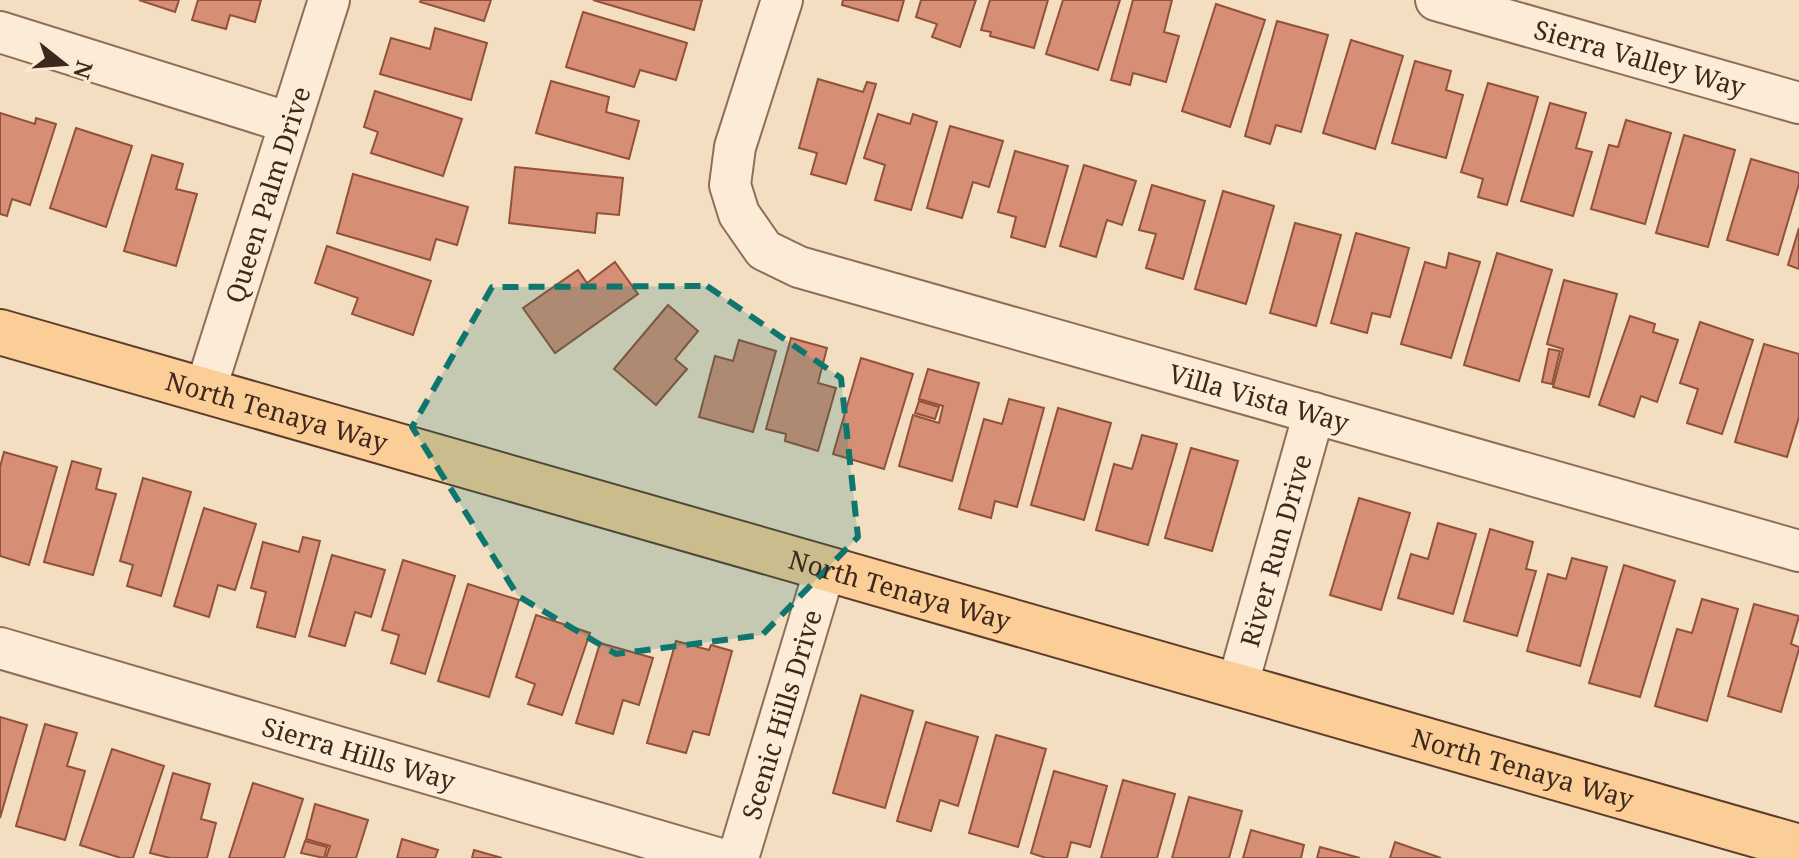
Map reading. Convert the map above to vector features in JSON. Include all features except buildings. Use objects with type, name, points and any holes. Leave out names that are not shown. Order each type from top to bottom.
[{"type":"main road","name":"North Tenaya Way","points":[[0,332],[1799,847]]},
{"type":"street","name":"Queen Palm Drive","points":[[205,391],[329,0]]},
{"type":"street","name":"Villa Vista Way","points":[[782,0],[735,147],[730,185],[739,214],[764,250],[799,267],[1799,551]]},
{"type":"street","name":"Sierra Valley Way","points":[[1436,0],[1799,103]]},
{"type":"street","points":[[0,32],[290,123]]},
{"type":"street","name":"River Run Drive","points":[[1237,687],[1314,413]]},
{"type":"street","name":"Scenic Hills Drive","points":[[738,858],[825,569]]},
{"type":"street","name":"Sierra Hills Way","points":[[0,648],[717,858]]},
{"type":"highlighted area","points":[[707,286],[841,378],[858,537],[762,635],[616,654],[518,596],[412,427],[492,287]]}]
